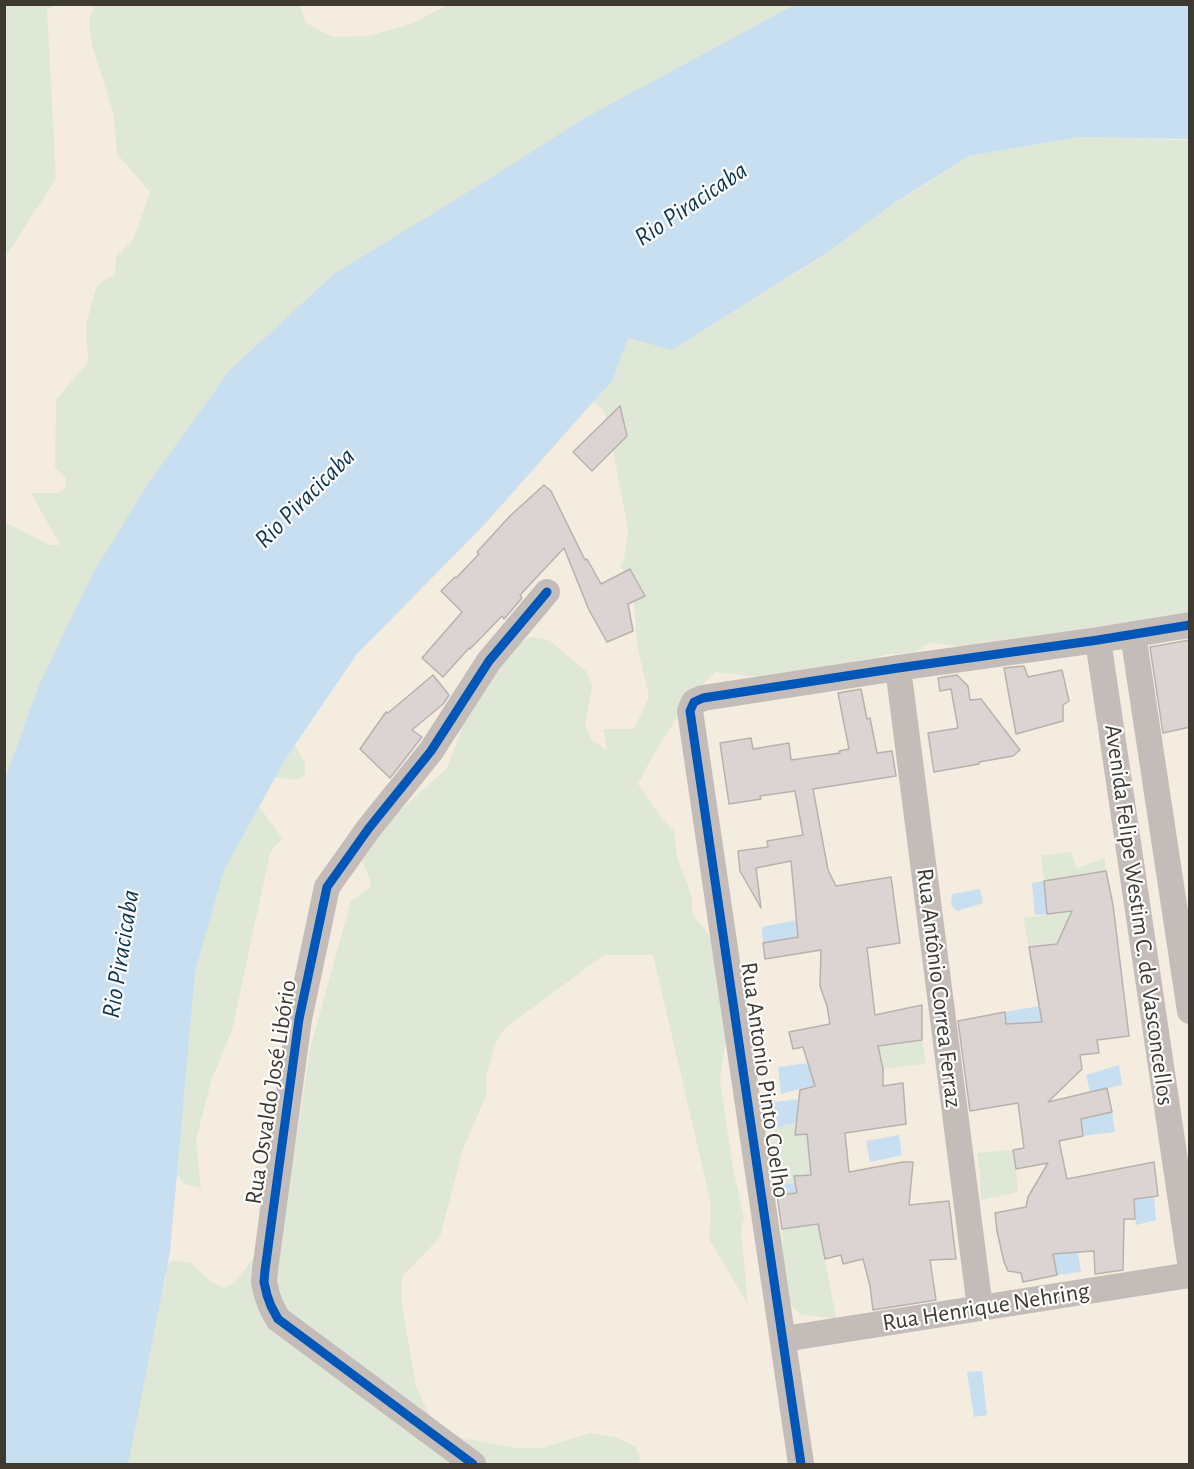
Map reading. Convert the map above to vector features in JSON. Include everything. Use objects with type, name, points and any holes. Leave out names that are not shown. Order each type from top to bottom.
[{"type":"street","name":"Rua Osvaldo José Libório","points":[[473,1464],[278,1319],[267,1295],[264,1282],[265,1270],[299,1019],[327,887],[369,828],[431,751],[489,661],[547,592]]},
{"type":"street","points":[[898,668],[1190,625]]},
{"type":"street","name":"Avenida Felipe Westim C. de Vasconcellos","points":[[1133,634],[1190,1011]]},
{"type":"street","name":"Avenida Felipe Westim C. de Vasconcellos","points":[[1098,640],[1190,1262]]},
{"type":"street","name":"Rua Antonio Pinto Coelho","points":[[801,1464],[690,711],[694,702],[703,698],[898,668]]},
{"type":"street","name":"Rua Antônio Correa Ferraz","points":[[898,668],[980,1308]]},
{"type":"street","name":"Rua Henrique Nehring","points":[[783,1339],[1190,1275]]},
{"type":"green space","points":[[5,4],[56,5],[47,10],[56,179],[5,257]]},
{"type":"green space","points":[[95,5],[300,5],[305,22],[332,37],[368,36],[411,24],[447,5],[833,5],[5,856],[5,522],[50,545],[60,545],[31,493],[58,493],[66,487],[66,478],[55,468],[56,400],[88,362],[86,324],[97,285],[115,274],[116,257],[133,240],[150,192],[117,154],[113,112],[92,46],[89,21]]},
{"type":"green space","points":[[1079,137],[1189,140],[1189,615],[966,648],[931,642],[913,654],[888,654],[786,680],[715,672],[689,698],[638,784],[663,820],[674,831],[677,857],[692,897],[692,913],[714,942],[729,1019],[720,1080],[733,1168],[744,1217],[741,1232],[748,1305],[709,1239],[711,1204],[653,955],[604,955],[505,1028],[496,1042],[487,1073],[486,1096],[463,1149],[440,1237],[402,1277],[401,1299],[416,1386],[434,1426],[454,1437],[517,1448],[542,1448],[590,1433],[615,1437],[635,1446],[640,1457],[637,1464],[79,1464],[166,1279],[165,1267],[172,1261],[190,1262],[212,1283],[225,1288],[235,1282],[254,1257],[258,1245],[260,1182],[294,1154],[311,1045],[351,901],[370,887],[371,881],[358,851],[384,816],[400,811],[447,768],[473,699],[516,644],[531,637],[549,640],[587,672],[592,687],[585,724],[591,739],[604,749],[607,748],[603,729],[634,729],[649,697],[637,644],[632,575],[620,567],[624,559],[628,531],[613,450],[604,411],[593,402],[612,382],[628,337],[672,350],[818,259],[885,210],[969,156]]},
{"type":"green space","points":[[303,691],[290,736],[305,763],[305,775],[297,780],[264,776],[256,785],[253,798],[282,838],[270,853],[232,1030],[211,1081],[196,1140],[201,1188],[184,1184],[157,1145],[162,1099],[157,1065],[160,1035],[154,1002],[178,954],[183,890],[190,866],[260,721],[287,694]]},
{"type":"green space","points":[[1071,852],[1077,868],[1105,858],[1106,871],[1044,881],[1041,855]]},
{"type":"green space","points":[[1072,911],[1069,929],[1057,944],[1029,947],[1023,918]]},
{"type":"green space","points":[[922,1040],[926,1064],[883,1069],[876,1046]]},
{"type":"green space","points":[[794,1123],[796,1135],[807,1134],[811,1175],[794,1176],[795,1183],[769,1186],[762,1131]]},
{"type":"green space","points":[[1013,1150],[1018,1192],[981,1200],[977,1153]]},
{"type":"green space","points":[[818,1224],[836,1318],[800,1314],[787,1300],[783,1277],[782,1229]]},
{"type":"water","name":"Rio Piracicaba","points":[[796,4],[1189,5],[1189,139],[1079,137],[969,156],[896,202],[825,254],[672,350],[628,338],[612,382],[483,526],[357,654],[286,758],[224,870],[195,972],[170,1252],[128,1464],[5,1464],[5,779],[39,685],[93,573],[148,484],[230,370],[334,274],[583,119]]},
{"type":"water","points":[[1044,881],[1047,914],[1035,915],[1032,883]]},
{"type":"water","points":[[980,889],[983,903],[957,911],[951,905],[952,894]]},
{"type":"water","points":[[797,920],[799,937],[763,943],[762,927]]},
{"type":"water","points":[[1040,1006],[1042,1022],[1007,1027],[1005,1012]]},
{"type":"water","points":[[808,1063],[815,1085],[781,1094],[778,1067]]},
{"type":"water","points":[[1119,1065],[1122,1085],[1090,1092],[1086,1075]]},
{"type":"water","points":[[799,1099],[803,1121],[762,1131],[758,1104]]},
{"type":"water","points":[[1112,1112],[1115,1132],[1083,1136],[1081,1119]]},
{"type":"water","points":[[899,1135],[902,1155],[870,1162],[866,1141]]},
{"type":"water","points":[[795,1183],[797,1193],[770,1196],[769,1186]]},
{"type":"water","points":[[1154,1197],[1156,1220],[1136,1225],[1134,1199]]},
{"type":"water","points":[[1072,1215],[1081,1272],[1057,1275],[1046,1220]]},
{"type":"water","points":[[982,1371],[987,1415],[974,1417],[967,1372]]},
{"type":"building","points":[[620,406],[627,436],[592,471],[573,452]]},
{"type":"building","points":[[544,485],[551,491],[585,560],[587,559],[601,584],[630,569],[645,596],[628,604],[633,631],[607,642],[589,610],[564,548],[520,595],[522,598],[504,619],[502,616],[443,677],[422,658],[462,612],[441,591],[479,554],[477,552],[510,516]]},
{"type":"building","points":[[1190,640],[1190,727],[1163,733],[1150,647]]},
{"type":"building","points":[[1024,666],[1028,677],[1062,670],[1069,701],[1063,705],[1063,721],[1016,734],[1004,668]]},
{"type":"building","points":[[433,675],[449,695],[443,704],[412,730],[422,737],[390,778],[360,749],[386,712],[388,713]]},
{"type":"building","points":[[957,675],[968,686],[970,700],[981,699],[1020,750],[1013,756],[934,772],[928,733],[958,728],[951,689],[940,691],[938,678]]},
{"type":"building","points":[[861,689],[877,753],[892,751],[896,776],[813,789],[828,870],[836,886],[891,877],[900,943],[867,948],[875,1015],[922,1005],[922,1040],[878,1046],[883,1069],[883,1086],[903,1083],[906,1124],[845,1133],[849,1172],[913,1162],[909,1205],[949,1201],[956,1259],[930,1260],[936,1300],[873,1310],[863,1259],[843,1264],[841,1255],[825,1259],[818,1224],[782,1229],[777,1195],[797,1193],[794,1176],[811,1175],[807,1134],[795,1135],[800,1090],[815,1086],[803,1047],[793,1049],[789,1032],[830,1024],[820,986],[821,950],[765,959],[763,943],[798,937],[791,861],[756,868],[761,908],[740,871],[738,851],[768,847],[767,841],[803,835],[795,791],[760,796],[761,799],[729,804],[720,743],[751,738],[753,749],[789,743],[791,760],[840,753],[839,751],[849,749],[838,693]]},
{"type":"building","points":[[1106,871],[1113,905],[1129,1036],[1097,1040],[1099,1053],[1080,1055],[1082,1069],[1048,1102],[1107,1088],[1112,1112],[1081,1119],[1083,1136],[1059,1141],[1067,1179],[1154,1162],[1158,1196],[1134,1199],[1135,1219],[1124,1219],[1123,1270],[1095,1274],[1094,1251],[1053,1254],[1057,1275],[1023,1282],[1021,1273],[1008,1271],[1004,1262],[995,1213],[1026,1207],[1028,1197],[1048,1163],[1016,1169],[1013,1150],[1024,1148],[1018,1103],[970,1111],[958,1021],[1005,1012],[1006,1024],[1042,1022],[1029,947],[1057,944],[1072,911],[1047,914],[1044,881]]},
{"type":"cycle path","points":[[473,1464],[278,1319],[267,1295],[264,1282],[265,1270],[299,1019],[327,887],[369,828],[431,751],[489,661],[547,592]]},
{"type":"cycle path","points":[[801,1464],[690,711],[694,702],[703,698],[1190,625]]}]
